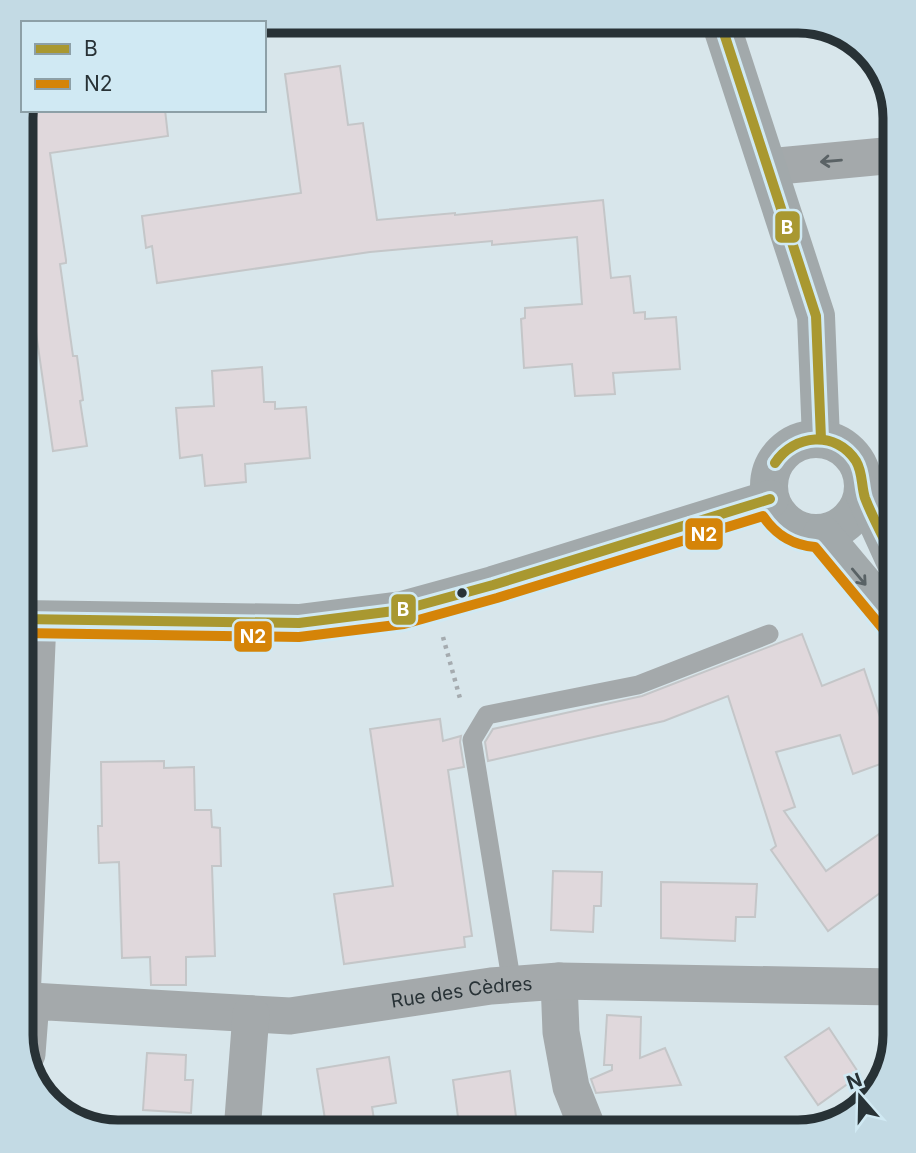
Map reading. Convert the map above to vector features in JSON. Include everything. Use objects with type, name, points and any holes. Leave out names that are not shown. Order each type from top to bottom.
[{"type":"main road","points":[[724,33],[817,316],[821,439]]},
{"type":"main road","points":[[864,493],[859,508],[850,520],[837,529],[822,534],[808,533],[796,530],[776,512],[770,499],[768,484],[772,469],[780,456],[792,445],[821,439],[836,443],[858,463],[864,493],[883,535]]},
{"type":"main road","points":[[34,620],[299,623],[402,610],[493,585],[770,499]]},
{"type":"main road","points":[[822,534],[883,607]]},
{"type":"street","points":[[768,167],[883,156]]},
{"type":"street","points":[[559,981],[561,1032],[571,1087],[584,1120]]},
{"type":"street","name":"Rue des Cèdres","points":[[33,1001],[290,1016],[491,986],[559,981],[883,987]]},
{"type":"street","points":[[243,1120],[251,1014]]},
{"type":"lane","points":[[33,747],[34,620]]},
{"type":"lane","points":[[512,985],[472,740],[487,715],[638,685],[769,634]]},
{"type":"path","points":[[433,601],[472,740]]},
{"type":"building","points":[[340,66],[348,125],[363,123],[377,220],[603,200],[611,278],[630,276],[634,313],[645,312],[645,319],[676,317],[680,369],[613,373],[615,394],[575,396],[572,364],[524,368],[521,319],[525,318],[525,308],[582,304],[577,237],[492,245],[492,241],[370,252],[157,283],[152,246],[146,248],[142,216],[301,193],[285,74]]},
{"type":"building","points":[[33,112],[165,112],[168,136],[50,153],[66,260],[66,263],[60,264],[73,356],[77,356],[87,446],[53,451],[33,312]]},
{"type":"building","points":[[262,367],[264,402],[275,402],[275,409],[306,407],[310,458],[245,464],[246,482],[205,486],[202,455],[180,458],[176,408],[214,406],[212,371]]},
{"type":"building","points":[[802,634],[822,686],[864,669],[883,726],[883,763],[853,774],[840,735],[776,752],[795,807],[784,811],[826,871],[883,831],[883,891],[828,931],[771,850],[776,846],[728,696],[664,721],[488,761],[485,742],[493,729],[642,696]]},
{"type":"building","points":[[440,719],[443,741],[461,736],[464,767],[448,770],[472,936],[464,937],[465,947],[344,964],[334,894],[393,886],[370,729]]},
{"type":"building","points":[[164,761],[164,768],[194,767],[195,810],[211,810],[212,827],[220,828],[221,866],[212,866],[215,956],[186,957],[186,985],[151,985],[150,957],[122,958],[119,862],[99,863],[98,826],[102,826],[101,762]]},
{"type":"building","points":[[553,871],[602,872],[601,906],[594,906],[593,932],[551,930]]},
{"type":"building","points":[[661,882],[757,884],[755,917],[736,917],[735,941],[661,938]]},
{"type":"building","points":[[607,1015],[641,1017],[640,1058],[665,1048],[681,1085],[596,1093],[591,1079],[612,1070],[612,1065],[604,1065]]},
{"type":"building","points":[[829,1028],[860,1075],[818,1105],[785,1057]]},
{"type":"building","points":[[147,1053],[186,1055],[185,1080],[193,1080],[191,1113],[143,1110]]},
{"type":"building","points":[[389,1057],[396,1103],[372,1107],[374,1120],[325,1120],[317,1069]]},
{"type":"building","points":[[510,1071],[516,1120],[458,1120],[453,1080]]},
{"type":"transit line","name":"B","points":[[724,33],[816,316],[821,439]]},
{"type":"transit line","name":"B","points":[[775,463],[783,453],[804,441],[827,440],[838,444],[856,461],[865,498],[883,538]]},
{"type":"transit line","name":"B","points":[[33,619],[299,623],[402,610],[493,585],[770,499]]},
{"type":"transit line","name":"N2","points":[[33,633],[299,637],[404,624],[763,516],[773,529],[785,538],[815,547],[883,629]]}]
